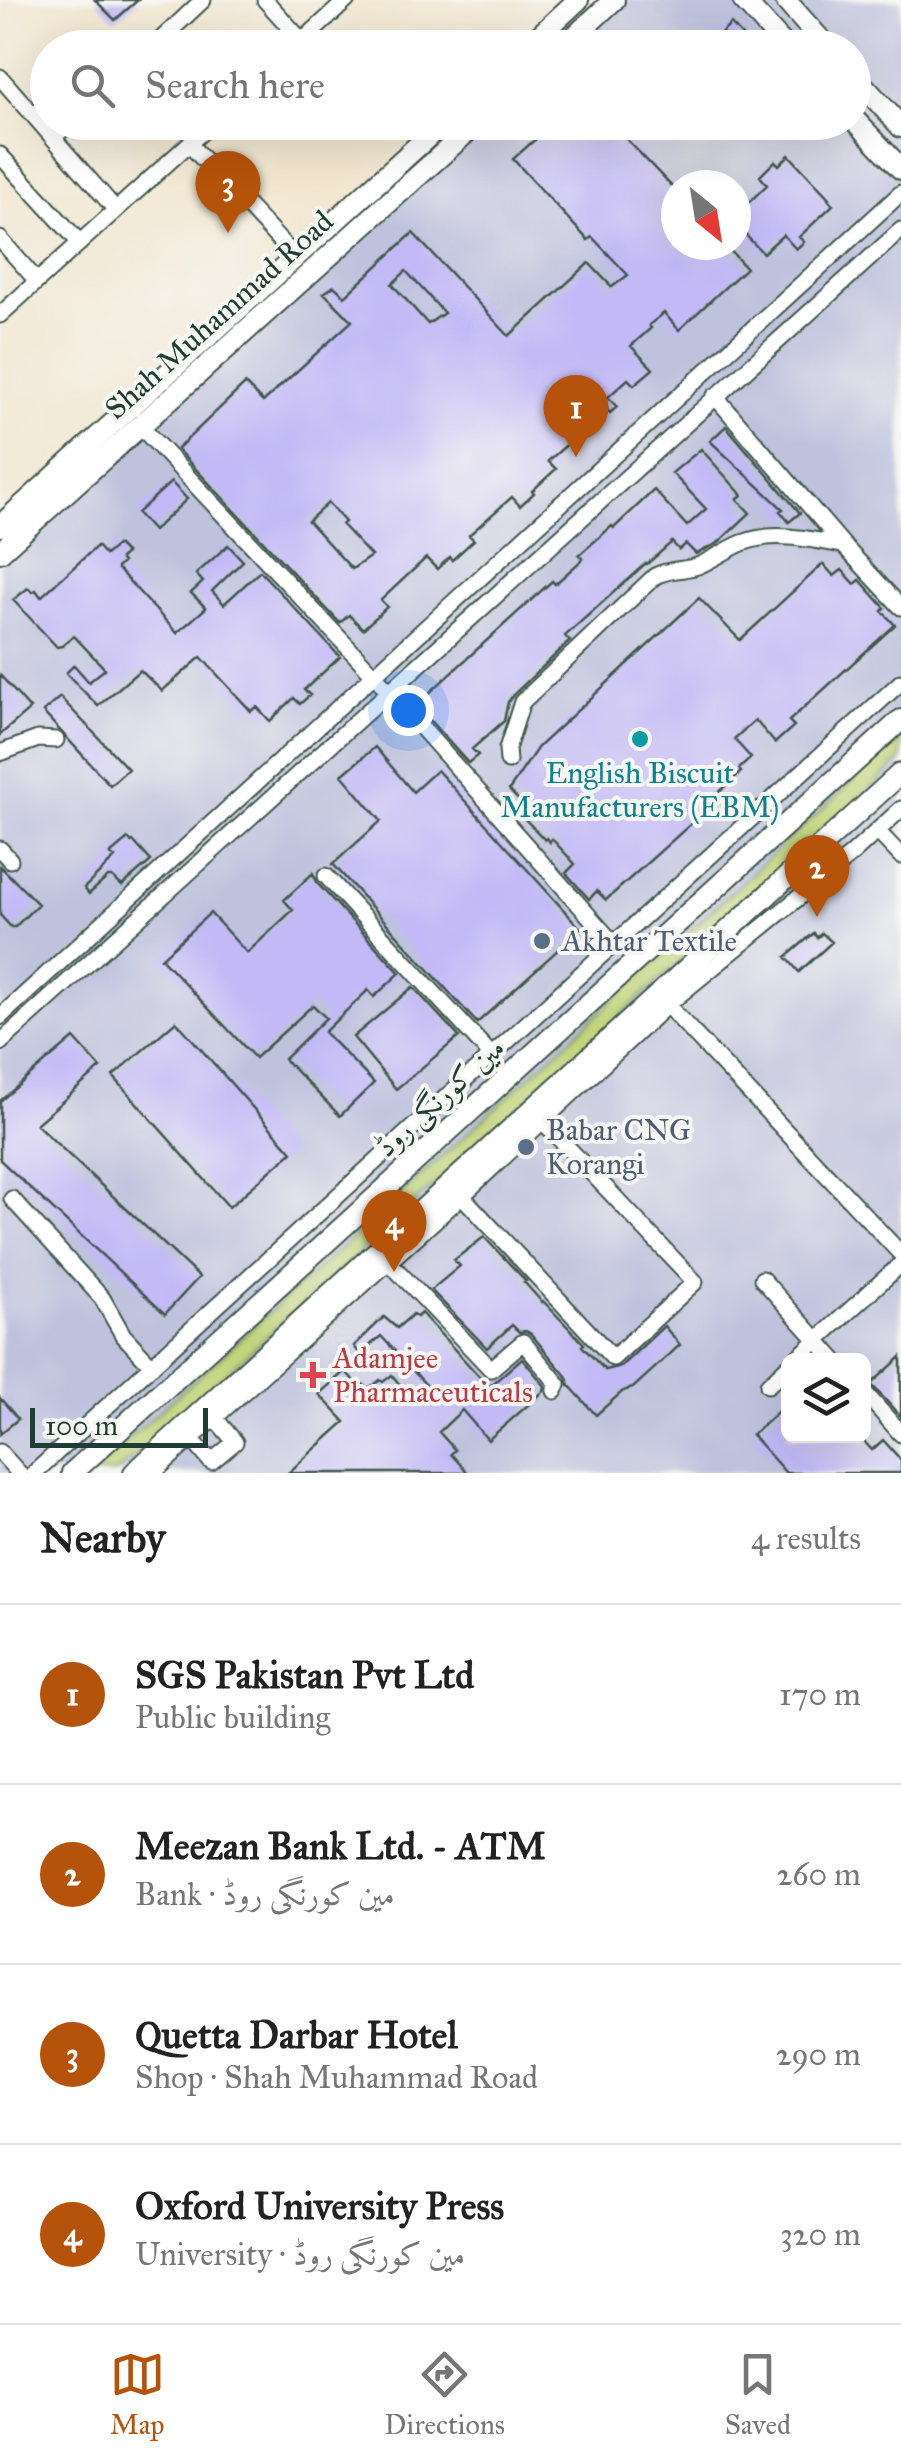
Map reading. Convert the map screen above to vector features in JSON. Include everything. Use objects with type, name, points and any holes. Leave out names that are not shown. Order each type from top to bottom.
[{"type":"main road","points":[[546,30],[578,0]]},
{"type":"main road","points":[[582,30],[614,0]]},
{"type":"main road","points":[[743,0],[770,30]]},
{"type":"main road","points":[[784,0],[812,30]]},
{"type":"main road","points":[[871,93],[901,126]]},
{"type":"main road","points":[[871,136],[901,169]]},
{"type":"main road","name":"Shah Muhammad Road","points":[[223,339],[296,258],[424,140]]},
{"type":"main road","name":"Shah Muhammad Road","points":[[0,526],[457,140]]},
{"type":"main road","name":"Shah Muhammad Road","points":[[0,552],[141,427],[204,356]]},
{"type":"main road","name":"مین کورنگی روڈ","points":[[72,1473],[901,720]]},
{"type":"main road","points":[[150,1472],[901,773]]},
{"type":"street","points":[[171,30],[203,0]]},
{"type":"street","points":[[265,0],[288,30]]},
{"type":"street","points":[[314,30],[347,0]]},
{"type":"street","points":[[0,77],[30,112]]},
{"type":"street","points":[[55,140],[116,210]]},
{"type":"street","points":[[0,316],[193,140]]},
{"type":"street","points":[[189,144],[296,258]]},
{"type":"street","points":[[0,155],[80,243]]},
{"type":"street","points":[[0,1017],[901,193]]},
{"type":"street","points":[[0,1042],[901,230]]},
{"type":"street","points":[[0,239],[38,280]]},
{"type":"street","points":[[714,364],[731,383]]},
{"type":"street","points":[[716,396],[843,545],[901,606]]},
{"type":"street","points":[[141,427],[389,691],[614,944]]},
{"type":"street","points":[[527,535],[544,552]]},
{"type":"street","points":[[508,761],[507,748],[522,702],[656,576],[696,567],[742,542],[760,538],[843,545]]},
{"type":"street","points":[[34,1473],[901,682]]},
{"type":"street","points":[[0,753],[38,739],[56,740]]},
{"type":"street","points":[[787,786],[806,806]]},
{"type":"street","points":[[150,1472],[462,1196],[537,1115],[901,809]]},
{"type":"street","points":[[878,832],[901,856]]},
{"type":"street","points":[[835,833],[852,854]]},
{"type":"street","points":[[326,876],[492,1056]]},
{"type":"street","points":[[667,1006],[901,1254]]},
{"type":"street","points":[[462,1196],[612,1358],[696,1282],[537,1115]]},
{"type":"street","points":[[12,1199],[102,1298],[123,1335],[152,1366]]},
{"type":"street","points":[[388,1261],[491,1369],[522,1342],[558,1384],[555,1391]]},
{"type":"street","points":[[803,1353],[901,1264]]},
{"type":"street","points":[[762,1279],[828,1353]]},
{"type":"street","points":[[768,1384],[781,1372]]},
{"type":"street","points":[[871,1400],[901,1434]]},
{"type":"street","points":[[190,1438],[211,1462],[235,1442],[214,1417]]},
{"type":"street","points":[[0,1452],[19,1473]]},
{"type":"shaded area","points":[[600,0],[901,0],[901,1473],[0,1473],[0,543],[448,140],[871,140],[871,30],[567,30]]},
{"type":"green space","points":[[901,737],[901,760],[833,823],[116,1473],[90,1473],[347,1243]]},
{"type":"building","points":[[95,0],[138,0],[115,20]]},
{"type":"building","points":[[535,140],[627,140],[661,175],[661,260],[739,260],[746,268],[679,330],[664,313],[649,325],[651,328],[631,346],[653,369],[634,385],[628,379],[608,397],[617,407],[610,413],[601,403],[583,420],[588,426],[548,461],[556,469],[520,506],[512,497],[469,535],[474,540],[437,569],[426,558],[381,600],[387,607],[363,629],[349,615],[340,623],[177,449],[245,384],[263,402],[352,321],[324,293],[334,286],[345,296],[413,233],[509,336],[589,263],[612,287],[628,275],[592,237],[588,240],[513,159]],"holes":[[[406,271],[444,313],[428,324],[392,284]],[[328,503],[345,522],[342,525],[371,556],[352,569],[308,521]]]},
{"type":"building","points":[[789,155],[833,205],[799,237],[804,242],[796,249],[783,235],[763,253],[751,241],[751,200],[767,185],[760,176],[775,161],[779,165]]},
{"type":"building","points":[[726,426],[800,513],[789,522],[780,511],[783,509],[710,441]]},
{"type":"building","points":[[701,449],[742,495],[737,499],[750,513],[718,543],[696,554],[686,544],[679,550],[672,542],[646,563],[565,636],[570,641],[514,694],[504,721],[472,749],[478,755],[468,763],[416,705],[552,581],[555,584],[583,559],[579,555],[654,490],[687,526],[706,509],[672,473]]},
{"type":"building","points":[[171,482],[187,499],[153,531],[137,513]]},
{"type":"building","points":[[117,545],[126,554],[117,568],[177,633],[206,608],[191,593],[203,582],[196,574],[228,545],[243,561],[212,591],[224,604],[260,571],[340,657],[304,690],[310,695],[300,704],[294,698],[270,721],[257,707],[251,711],[201,657],[162,691],[140,670],[98,706],[66,673],[74,665],[89,682],[105,669],[74,636],[57,647],[13,600],[28,588],[41,597],[97,546],[105,555]]},
{"type":"building","name":"English Biscuit Manufacturers (EBM)","points":[[823,564],[834,576],[842,570],[855,584],[860,580],[895,625],[789,721],[794,726],[775,743],[755,720],[734,739],[751,758],[701,809],[703,813],[606,900],[597,891],[589,899],[566,873],[575,864],[552,839],[545,840],[525,819],[530,815],[527,809],[509,790],[538,747],[699,598],[740,640]]},
{"type":"building","points":[[0,675],[30,709],[0,735]]},
{"type":"building","points":[[60,697],[128,769],[110,785],[43,712]]},
{"type":"building","points":[[375,747],[413,792],[437,770],[581,929],[477,1023],[333,864],[381,821],[342,775]]},
{"type":"building","points":[[128,839],[151,861],[122,886],[108,877],[89,894],[84,888],[115,858],[110,854]]},
{"type":"building","points":[[0,866],[38,904],[15,927],[0,915]]},
{"type":"building","points":[[313,873],[318,884],[400,973],[374,997],[368,990],[324,1032],[374,1083],[340,1116],[284,1059],[326,1018],[313,1005],[255,1058],[161,958],[210,913],[247,953],[293,910],[284,900]]},
{"type":"building","points":[[814,933],[817,938],[822,933],[832,942],[799,972],[786,957]]},
{"type":"building","points":[[413,987],[459,1037],[396,1089],[353,1037]]},
{"type":"building","points":[[176,1021],[292,1152],[229,1207],[113,1076]]},
{"type":"building","points":[[74,1038],[101,1068],[36,1124],[199,1277],[165,1314],[0,1160],[0,1101]]},
{"type":"building","points":[[484,1237],[605,1370],[621,1366],[664,1326],[680,1345],[596,1415],[531,1334],[519,1332],[512,1325],[487,1348],[431,1290],[460,1266],[454,1260]]},
{"type":"building","points":[[421,1313],[489,1387],[522,1358],[545,1386],[544,1391],[488,1440],[462,1410],[439,1432],[468,1473],[288,1473],[345,1422],[319,1394],[345,1371],[358,1385],[360,1382],[369,1389],[392,1375],[413,1401],[428,1387],[381,1336],[360,1354],[354,1346],[384,1317],[397,1328],[413,1314],[417,1317]]},
{"type":"building","points":[[901,1357],[901,1417],[871,1384]]},
{"type":"building","points":[[0,1398],[18,1419],[0,1434]]},
{"type":"building","points":[[781,1408],[781,1443],[866,1443],[872,1450],[883,1440],[901,1460],[901,1473],[786,1473],[752,1435]]},
{"type":"place","name":"Quetta Darbar Hotel","points":[[228,233]]},
{"type":"place","name":"SGS Pakistan Pvt Ltd","points":[[576,457]]},
{"type":"place","name":"English Biscuit Manufacturers (EBM)","points":[[640,739]]},
{"type":"place","name":"Meezan Bank Ltd. - ATM","points":[[817,917]]},
{"type":"place","name":"Akhtar Textile","points":[[542,941]]},
{"type":"place","name":"Babar CNG Korangi","points":[[526,1147]]},
{"type":"place","name":"Oxford University Press","points":[[394,1272]]},
{"type":"place","name":"Adamjee Pharmaceuticals","points":[[313,1375]]}]
